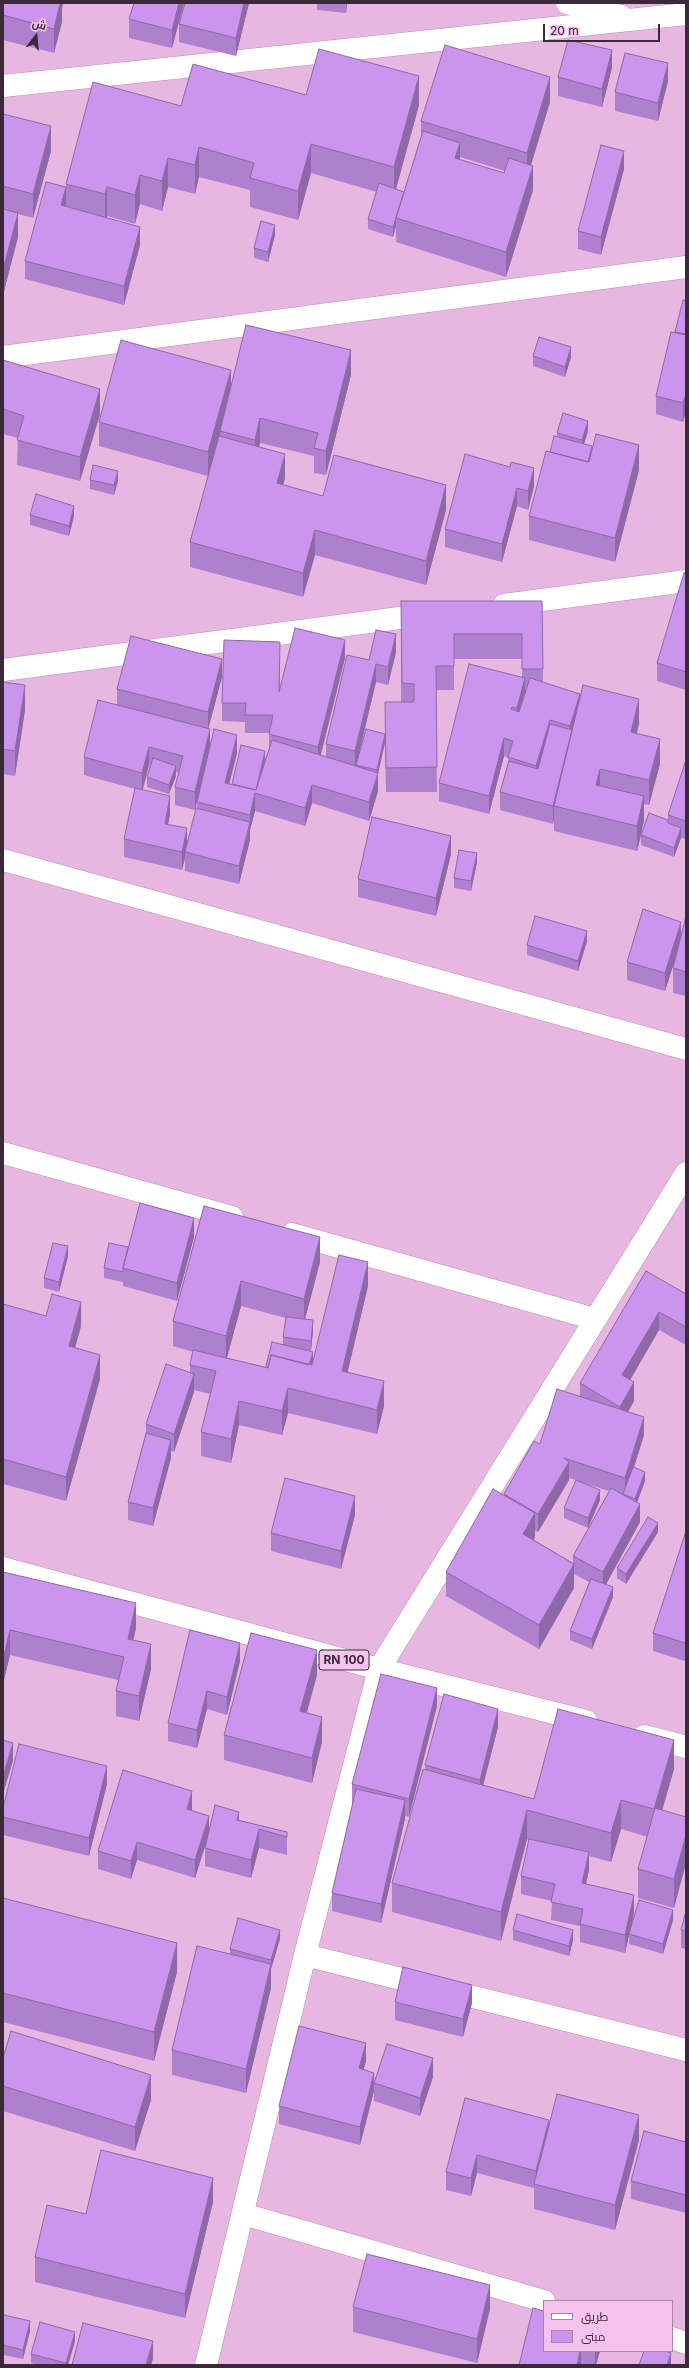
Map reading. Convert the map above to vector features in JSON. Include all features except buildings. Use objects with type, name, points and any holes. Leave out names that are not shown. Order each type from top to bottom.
[{"type":"street","points":[[568,3],[636,20]]},
{"type":"street","points":[[3,86],[636,20],[676,11]]},
{"type":"street","points":[[3,357],[686,267]]},
{"type":"street","points":[[482,608],[686,581]]},
{"type":"street","points":[[3,670],[450,612]]},
{"type":"street","points":[[3,860],[686,1049]]},
{"type":"street","points":[[3,1153],[249,1222]]},
{"type":"street","points":[[206,2365],[305,1955],[378,1669],[686,1173]]},
{"type":"street","points":[[272,1229],[596,1319]]},
{"type":"street","name":"RN 100","points":[[3,1568],[378,1669],[686,1747]]},
{"type":"street","points":[[305,1955],[686,2050]]},
{"type":"street","points":[[242,2214],[543,2301]]},
{"type":"street","points":[[673,2338],[686,2342]]}]
